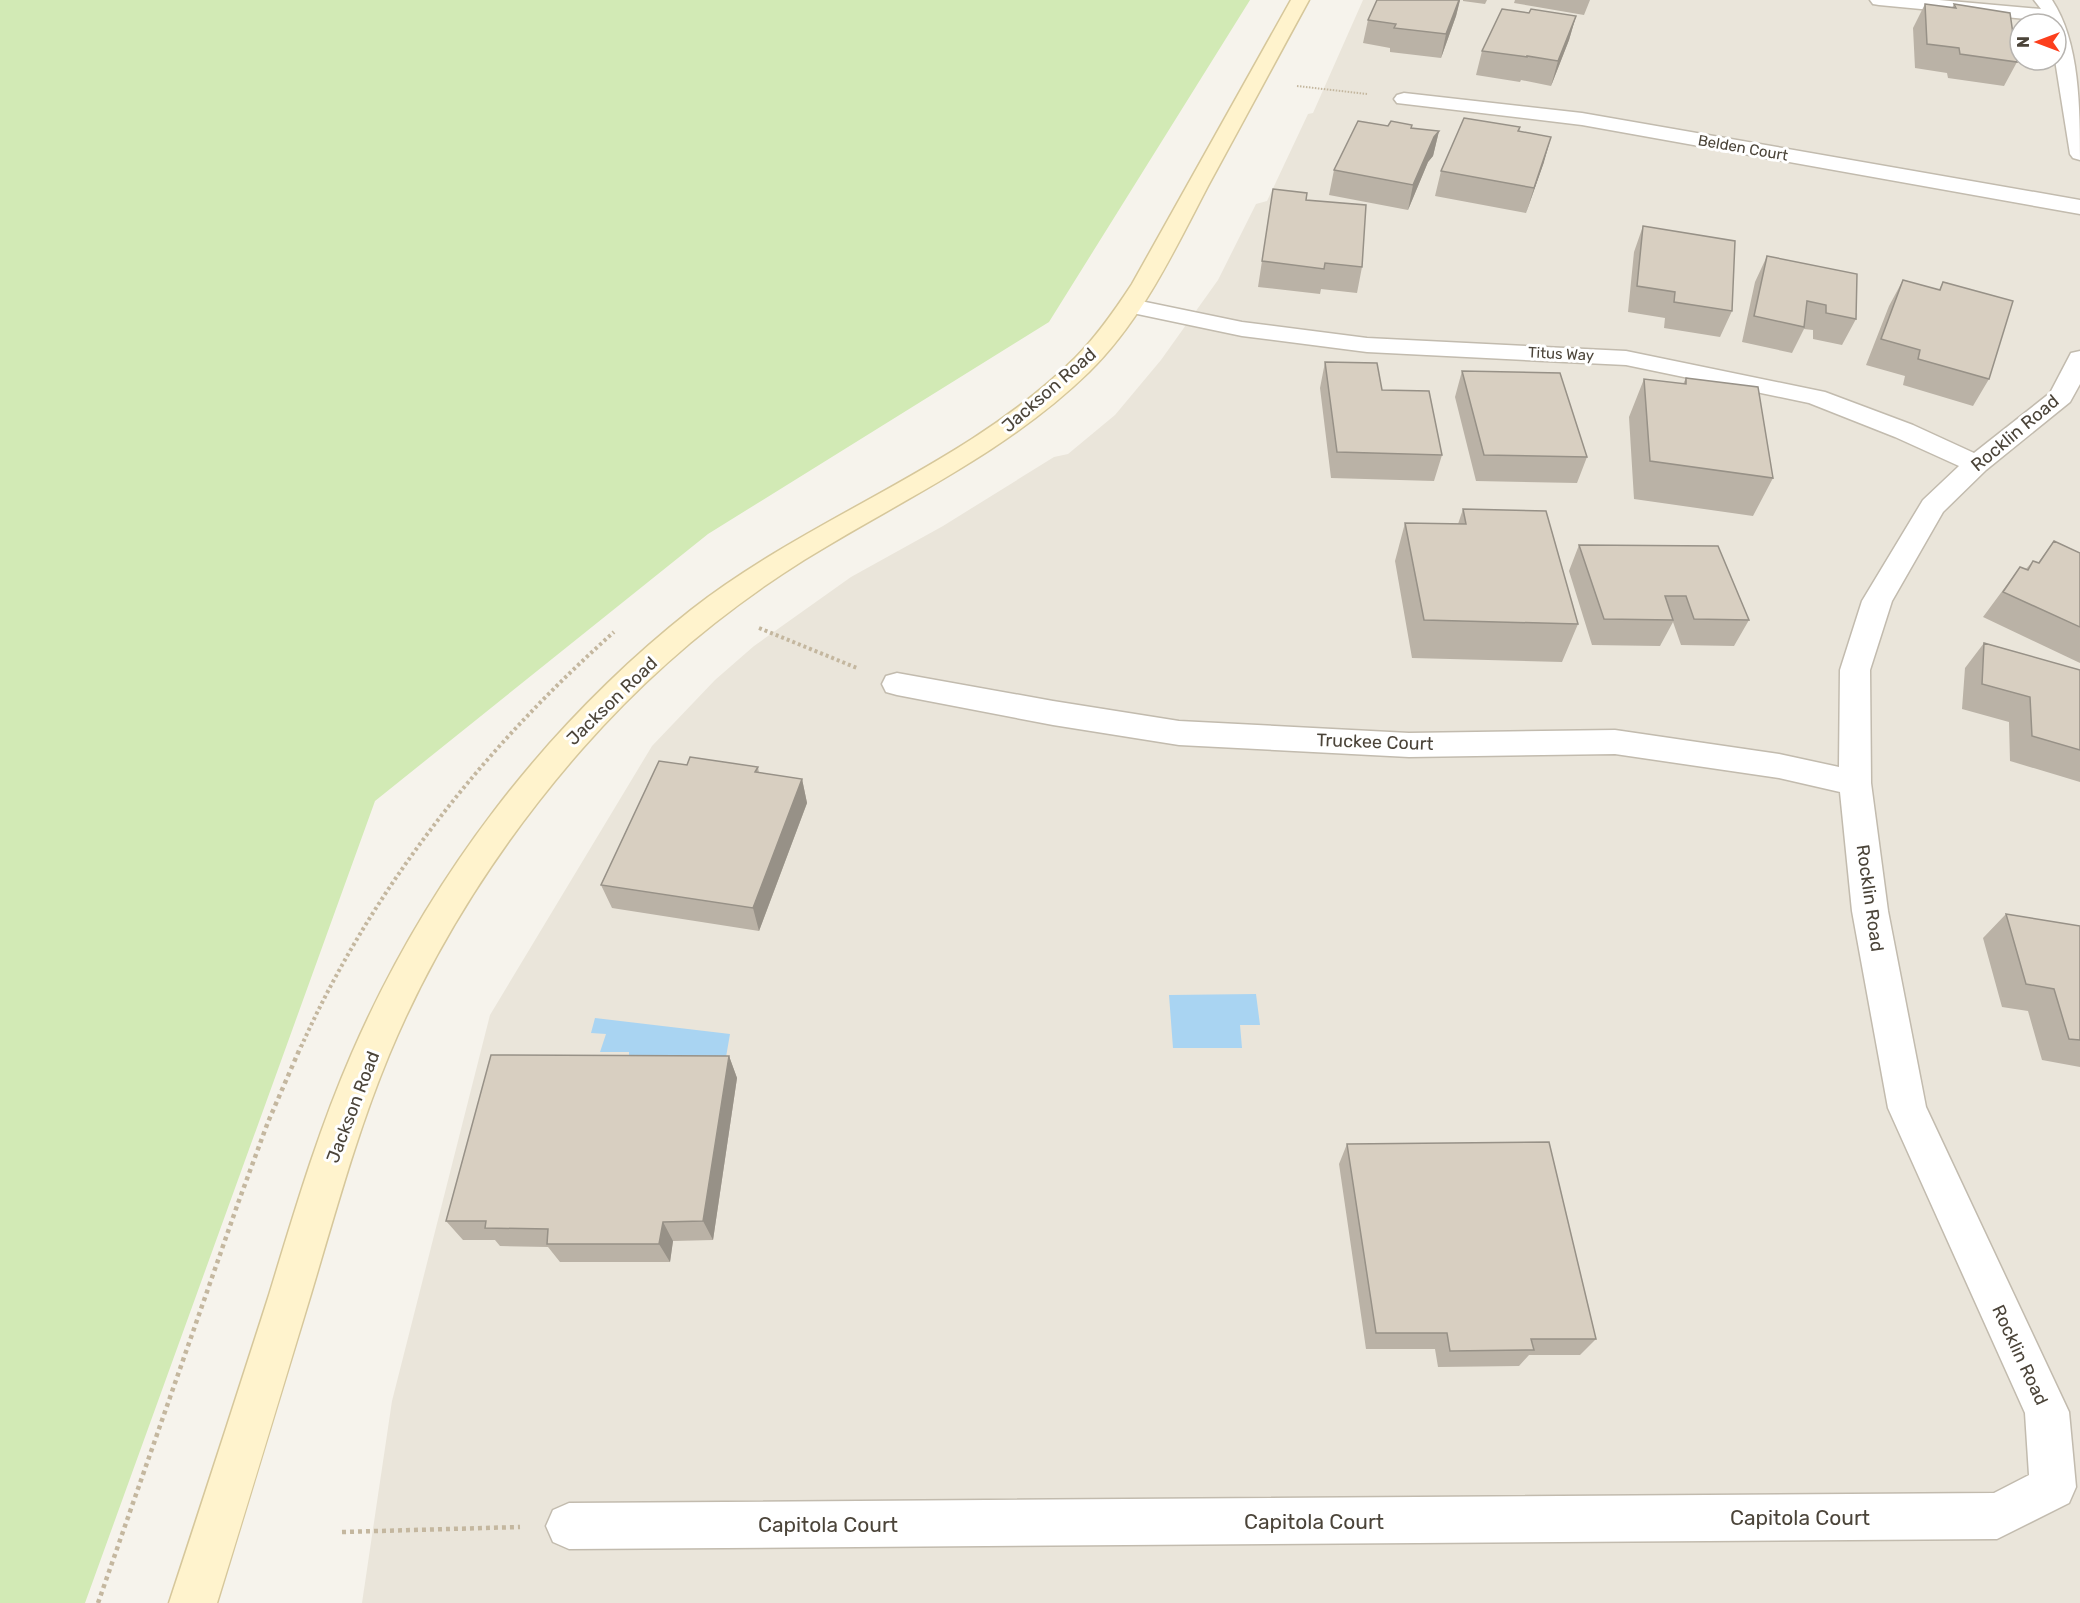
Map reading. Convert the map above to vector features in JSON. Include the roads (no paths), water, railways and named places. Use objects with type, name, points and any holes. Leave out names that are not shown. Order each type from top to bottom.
[{"type":"street","name":"Jackson Road","points":[[193,1603],[353,1097],[384,1026],[438,923],[511,815],[568,743],[688,629],[790,555],[982,446],[1030,411],[1081,366],[1131,306],[1300,0]]},
{"type":"street","points":[[1879,0],[2011,12]]},
{"type":"street","points":[[2068,72],[2080,154]]},
{"type":"street","name":"Belden Court","points":[[1404,99],[1582,119],[2080,207]]},
{"type":"street","name":"Titus Way","points":[[1131,306],[1242,329],[1367,345],[1626,358],[1816,397],[1904,431],[1977,464]]},
{"type":"street","name":"Rocklin Road","points":[[2053,1487],[2047,1412],[1906,1108],[1870,911],[1855,783],[1855,670],[1877,601],[1933,506],[1977,464],[2061,397],[2080,358]]},
{"type":"street","name":"Truckee Court","points":[[897,684],[1053,713],[1179,733],[1409,745],[1615,742],[1779,766],[1855,783]]},
{"type":"street","name":"Capitola Court","points":[[569,1526],[1997,1516],[2053,1487]]},
{"type":"water","points":[[1256,994],[1260,1025],[1240,1025],[1242,1048],[1173,1048],[1169,995]]},
{"type":"water","points":[[595,1018],[730,1034],[726,1057],[629,1057],[629,1052],[600,1052],[606,1034],[591,1033]]}]
